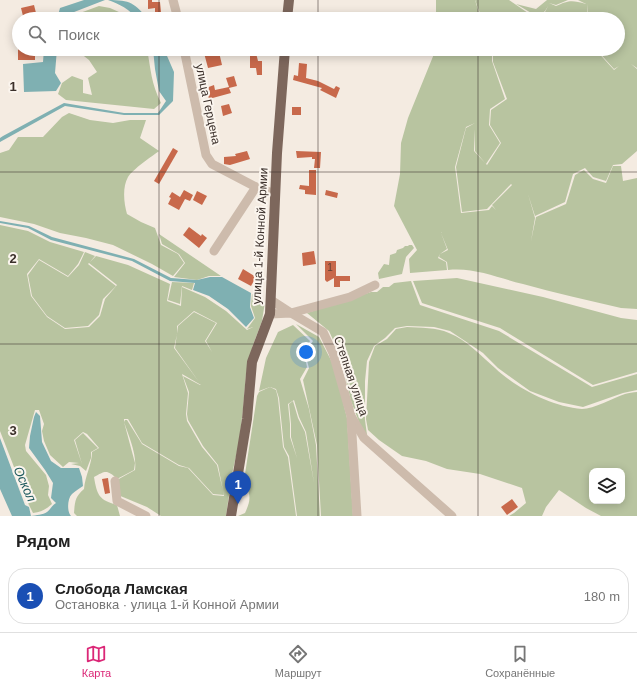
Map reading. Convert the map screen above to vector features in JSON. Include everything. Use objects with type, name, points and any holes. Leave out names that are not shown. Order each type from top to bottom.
[{"type":"main road","points":[[288,12],[289,0]]},
{"type":"main road","name":"улица 1-й Конной Армии","points":[[231,516],[247,419],[252,362],[270,314],[277,153],[284,56]]},
{"type":"street","points":[[173,0],[176,12]]},
{"type":"street","name":"улица Герцена","points":[[185,56],[206,155],[212,164],[256,187],[276,194]]},
{"type":"street","points":[[214,250],[256,187]]},
{"type":"street","points":[[270,314],[291,313],[350,297],[375,285]]},
{"type":"street","name":"Степная улица","points":[[271,300],[323,332],[333,353],[351,416],[364,438],[452,516]]},
{"type":"street","points":[[351,416],[357,516]]},
{"type":"street","points":[[115,481],[117,501],[146,516]]},
{"type":"green space","points":[[436,0],[475,0],[479,12],[436,12]]},
{"type":"green space","points":[[475,0],[509,0],[527,12],[480,12]]},
{"type":"green space","points":[[547,0],[568,0],[556,5],[549,3],[556,6],[571,1],[586,4],[578,0],[637,0],[637,68],[631,64],[637,69],[637,151],[622,164],[613,165],[606,181],[593,177],[585,168],[573,174],[565,202],[535,216],[528,194],[535,218],[531,241],[536,217],[566,204],[575,175],[584,170],[593,179],[606,183],[613,166],[621,166],[623,181],[637,178],[637,309],[621,308],[477,272],[458,269],[448,270],[447,262],[439,257],[440,254],[438,258],[446,262],[447,270],[410,273],[409,259],[417,250],[394,206],[400,174],[401,143],[408,118],[433,56],[492,56],[492,61],[505,99],[490,109],[489,125],[500,143],[486,164],[487,165],[501,143],[490,125],[491,110],[507,99],[493,62],[493,56],[601,56],[614,70],[619,66],[614,69],[602,56],[625,56],[625,12],[588,12],[587,4],[587,12],[545,12],[548,6],[544,12],[530,12],[516,4],[536,9]],"holes":[[[475,123],[466,128],[456,167],[462,212],[487,209],[511,184],[512,185],[492,205],[496,210],[492,206],[489,210],[461,213],[455,167],[466,127]],[[475,129],[475,151],[485,163],[474,151]],[[441,233],[448,250],[440,254],[447,249]]]},
{"type":"green space","points":[[99,6],[110,8],[119,12],[83,12]]},
{"type":"green space","points":[[84,56],[148,56],[153,83],[161,103],[154,109],[66,100],[58,94],[62,83],[72,76],[83,80],[83,93],[92,95],[88,78],[97,72],[89,60]]},
{"type":"green space","points":[[69,113],[90,120],[113,123],[130,120],[146,120],[140,138],[159,151],[138,167],[128,177],[124,191],[125,205],[127,214],[155,228],[161,245],[178,254],[184,263],[173,276],[113,245],[60,233],[34,224],[0,217],[0,153],[9,150],[18,137],[43,137],[62,117]]},
{"type":"green space","points":[[0,225],[28,231],[50,242],[84,252],[78,264],[68,276],[39,259],[27,274],[31,296],[47,317],[65,329],[89,327],[100,316],[105,299],[117,285],[89,263],[88,264],[116,286],[103,299],[99,315],[88,326],[65,328],[47,316],[32,296],[28,275],[39,260],[68,277],[79,265],[85,252],[95,256],[90,262],[96,256],[128,265],[170,284],[167,301],[181,306],[182,287],[205,297],[226,311],[247,330],[253,327],[247,329],[255,318],[251,306],[252,294],[265,302],[262,321],[253,345],[246,374],[239,443],[232,474],[226,516],[161,516],[147,507],[118,495],[117,480],[135,470],[135,463],[134,470],[117,479],[108,472],[101,473],[94,477],[96,488],[100,496],[106,501],[117,505],[120,516],[77,516],[74,513],[76,500],[84,489],[91,461],[92,452],[99,448],[87,434],[83,432],[74,440],[82,464],[75,440],[83,433],[98,448],[91,452],[91,458],[86,471],[80,466],[71,464],[79,463],[69,462],[63,467],[50,455],[44,441],[42,431],[44,424],[39,410],[35,410],[25,445],[26,451],[46,475],[49,486],[48,495],[52,504],[44,510],[33,513],[0,431]],"holes":[[[194,311],[217,323],[206,341],[212,352],[205,341],[216,323],[194,312],[178,326],[177,333],[177,326]],[[177,335],[175,348],[199,382],[174,348]],[[182,374],[201,385],[183,376],[189,392],[187,414],[188,420],[203,446],[218,465],[223,490],[217,465],[202,447],[187,421],[186,414],[188,393]],[[124,419],[128,419],[142,443],[179,465],[189,468],[213,494],[224,496],[213,495],[188,468],[179,466],[142,444],[127,420],[124,422]],[[124,422],[134,452],[135,463]]]},
{"type":"green space","points":[[159,234],[221,276],[209,276],[197,280],[174,277],[185,263],[179,254],[162,244]]},
{"type":"green space","points":[[409,245],[412,245],[414,248],[406,257],[402,274],[379,279],[378,273],[384,264],[389,265],[390,255]]},
{"type":"green space","points":[[457,278],[543,297],[621,318],[637,320],[637,372],[593,385],[500,328],[422,303],[413,281]]},
{"type":"green space","points":[[411,281],[420,305],[499,331],[592,387],[637,374],[637,390],[623,393],[583,407],[559,402],[530,391],[498,368],[483,353],[450,331],[434,327],[407,326],[395,328],[374,346],[367,361],[365,381],[365,420],[367,435],[362,430],[351,401],[340,355],[329,331],[307,313],[371,292],[377,292],[383,287],[389,287],[394,283]]},
{"type":"green space","points":[[172,282],[194,283],[192,290],[182,286],[180,304],[168,300]]},
{"type":"green space","points":[[296,324],[319,337],[334,366],[347,418],[353,516],[321,516],[317,445],[303,380],[309,368],[305,353],[313,341]]},
{"type":"green space","points":[[293,325],[310,341],[304,352],[307,367],[300,379],[309,409],[316,445],[320,516],[297,516],[289,456],[284,447],[279,398],[276,389],[270,387],[259,391],[266,358],[278,332]],"holes":[[[294,400],[299,417],[306,432],[314,483],[305,432],[298,418],[293,401],[289,404],[291,437],[297,458],[290,437],[288,404]]]},
{"type":"green space","points":[[407,327],[444,331],[456,336],[468,344],[513,383],[535,395],[559,405],[587,409],[625,394],[637,392],[637,516],[601,516],[559,490],[546,507],[542,516],[509,516],[526,503],[522,488],[480,474],[447,469],[426,461],[402,456],[379,440],[368,430],[366,419],[369,362],[375,346],[387,339],[396,329]]},
{"type":"green space","points":[[270,387],[276,390],[278,398],[283,447],[288,457],[296,516],[238,516],[245,513],[249,502],[248,490],[243,487],[257,396],[259,392]]},
{"type":"water","points":[[84,0],[105,0],[74,12],[59,12],[60,8]]},
{"type":"water","points":[[108,0],[127,2],[142,12],[131,12]]},
{"type":"water","points":[[43,56],[56,56],[55,73],[61,83],[56,91],[24,92],[23,64],[43,62]]},
{"type":"water","points":[[154,56],[167,56],[174,72],[173,101],[159,115],[124,115],[65,106],[0,142],[0,138],[3,136],[64,103],[124,113],[158,113],[166,101],[159,91]]},
{"type":"water","points":[[0,221],[29,226],[52,237],[134,259],[171,278],[197,280],[210,277],[222,277],[251,293],[250,307],[254,318],[246,327],[228,309],[209,296],[193,290],[195,283],[170,281],[132,261],[51,240],[28,228],[0,223]]},
{"type":"water","points":[[36,412],[40,416],[42,442],[51,461],[61,468],[79,468],[83,486],[70,496],[68,509],[71,516],[31,516],[45,513],[56,503],[51,498],[53,483],[29,448],[30,436]]},
{"type":"water","points":[[0,438],[25,505],[29,507],[31,516],[12,516],[0,489]]},
{"type":"building","points":[[148,0],[152,0],[152,2],[160,2],[161,12],[155,12],[155,8],[148,9]]},
{"type":"building","points":[[34,5],[36,12],[22,12],[21,8]]},
{"type":"building","points":[[18,56],[35,56],[35,60],[18,60]]},
{"type":"building","points":[[205,56],[220,56],[222,65],[208,68]]},
{"type":"building","points":[[250,56],[257,56],[258,61],[262,61],[262,75],[257,75],[256,68],[250,68]]},
{"type":"building","points":[[299,63],[307,64],[306,78],[318,81],[334,89],[336,86],[340,88],[336,98],[320,90],[322,88],[293,80],[294,75],[298,76]]},
{"type":"building","points":[[234,76],[237,86],[229,88],[231,93],[209,99],[206,88],[214,85],[215,90],[229,87],[226,78]]},
{"type":"building","points":[[229,104],[232,113],[223,116],[221,106]]},
{"type":"building","points":[[292,107],[301,107],[301,115],[292,115]]},
{"type":"building","points":[[173,148],[178,151],[159,184],[154,181]]},
{"type":"building","points":[[247,151],[250,159],[230,165],[224,164],[224,157],[236,156],[235,154]]},
{"type":"building","points":[[296,151],[321,152],[320,168],[314,168],[315,159],[312,159],[312,157],[297,158]]},
{"type":"building","points":[[309,170],[316,170],[316,195],[305,194],[305,190],[299,189],[300,185],[309,186]]},
{"type":"building","points":[[184,190],[193,195],[190,201],[185,199],[179,210],[168,204],[171,198],[169,197],[172,192],[180,197]]},
{"type":"building","points":[[326,190],[338,193],[337,198],[325,195]]},
{"type":"building","points":[[197,191],[207,196],[202,205],[193,200]]},
{"type":"building","points":[[189,227],[201,236],[202,234],[207,238],[199,248],[183,235]]},
{"type":"building","points":[[314,251],[316,264],[303,266],[302,253]]},
{"type":"building","points":[[325,261],[336,261],[336,276],[350,276],[350,281],[340,281],[340,287],[334,287],[334,278],[327,282],[325,280]]},
{"type":"building","points":[[243,269],[256,277],[251,286],[238,279]]},
{"type":"building","points":[[108,478],[110,493],[105,494],[102,479]]},
{"type":"building","points":[[512,499],[518,507],[507,515],[501,507]]},
{"type":"place","name":"Слобода Ламская","points":[[238,504]]},
{"type":"water label","name":"Оскол","points":[[25,484]]}]
